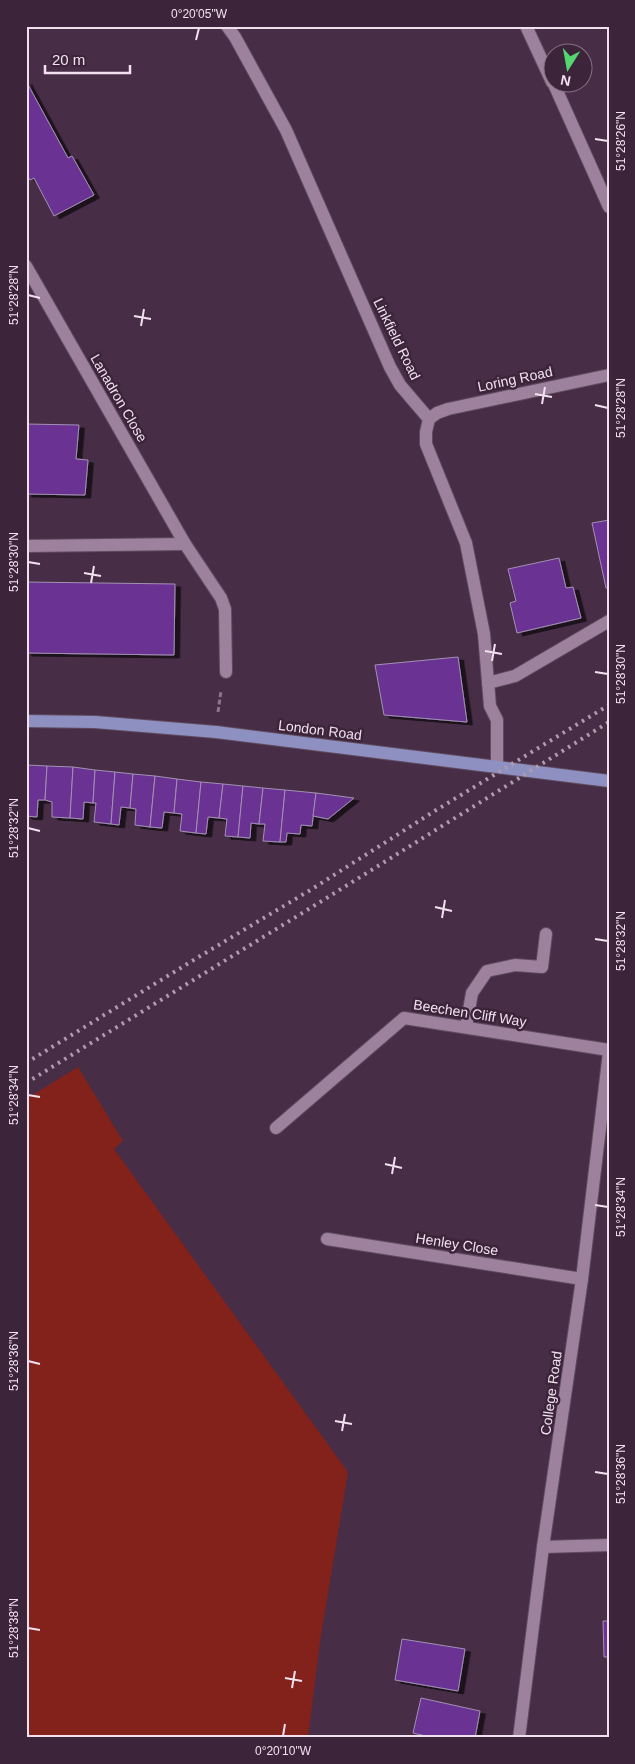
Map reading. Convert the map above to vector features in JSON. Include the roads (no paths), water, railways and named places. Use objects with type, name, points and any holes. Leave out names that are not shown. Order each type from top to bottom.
[{"type":"main road","name":"London Road","points":[[26,721],[95,722],[216,732],[609,781]]},
{"type":"street","name":"Linkfield Road","points":[[228,26],[286,130],[400,385],[429,419]]},
{"type":"street","points":[[526,26],[542,59]]},
{"type":"street","points":[[557,92],[609,207]]},
{"type":"street","name":"Lanadron Close","points":[[26,266],[185,544],[221,598],[225,609],[226,672]]},
{"type":"street","name":"Loring Road","points":[[429,419],[436,413],[448,409],[609,375]]},
{"type":"street","points":[[429,419],[426,444],[466,543],[484,634],[490,706],[497,720],[497,766]]},
{"type":"street","points":[[26,546],[185,544]]},
{"type":"street","points":[[488,683],[515,676],[609,621]]},
{"type":"street","points":[[466,1027],[472,993],[487,971],[515,965],[542,967],[546,934]]},
{"type":"street","name":"Beechen Cliff Way","points":[[276,1128],[404,1018],[609,1051]]},
{"type":"street","name":"College Road","points":[[519,1738],[582,1279],[609,1051]]},
{"type":"street","name":"Henley Close","points":[[326,1239],[582,1279]]},
{"type":"street","points":[[544,1547],[609,1545]]},
{"type":"railway","points":[[26,1063],[609,705]]},
{"type":"railway","points":[[26,1083],[609,722]]}]
